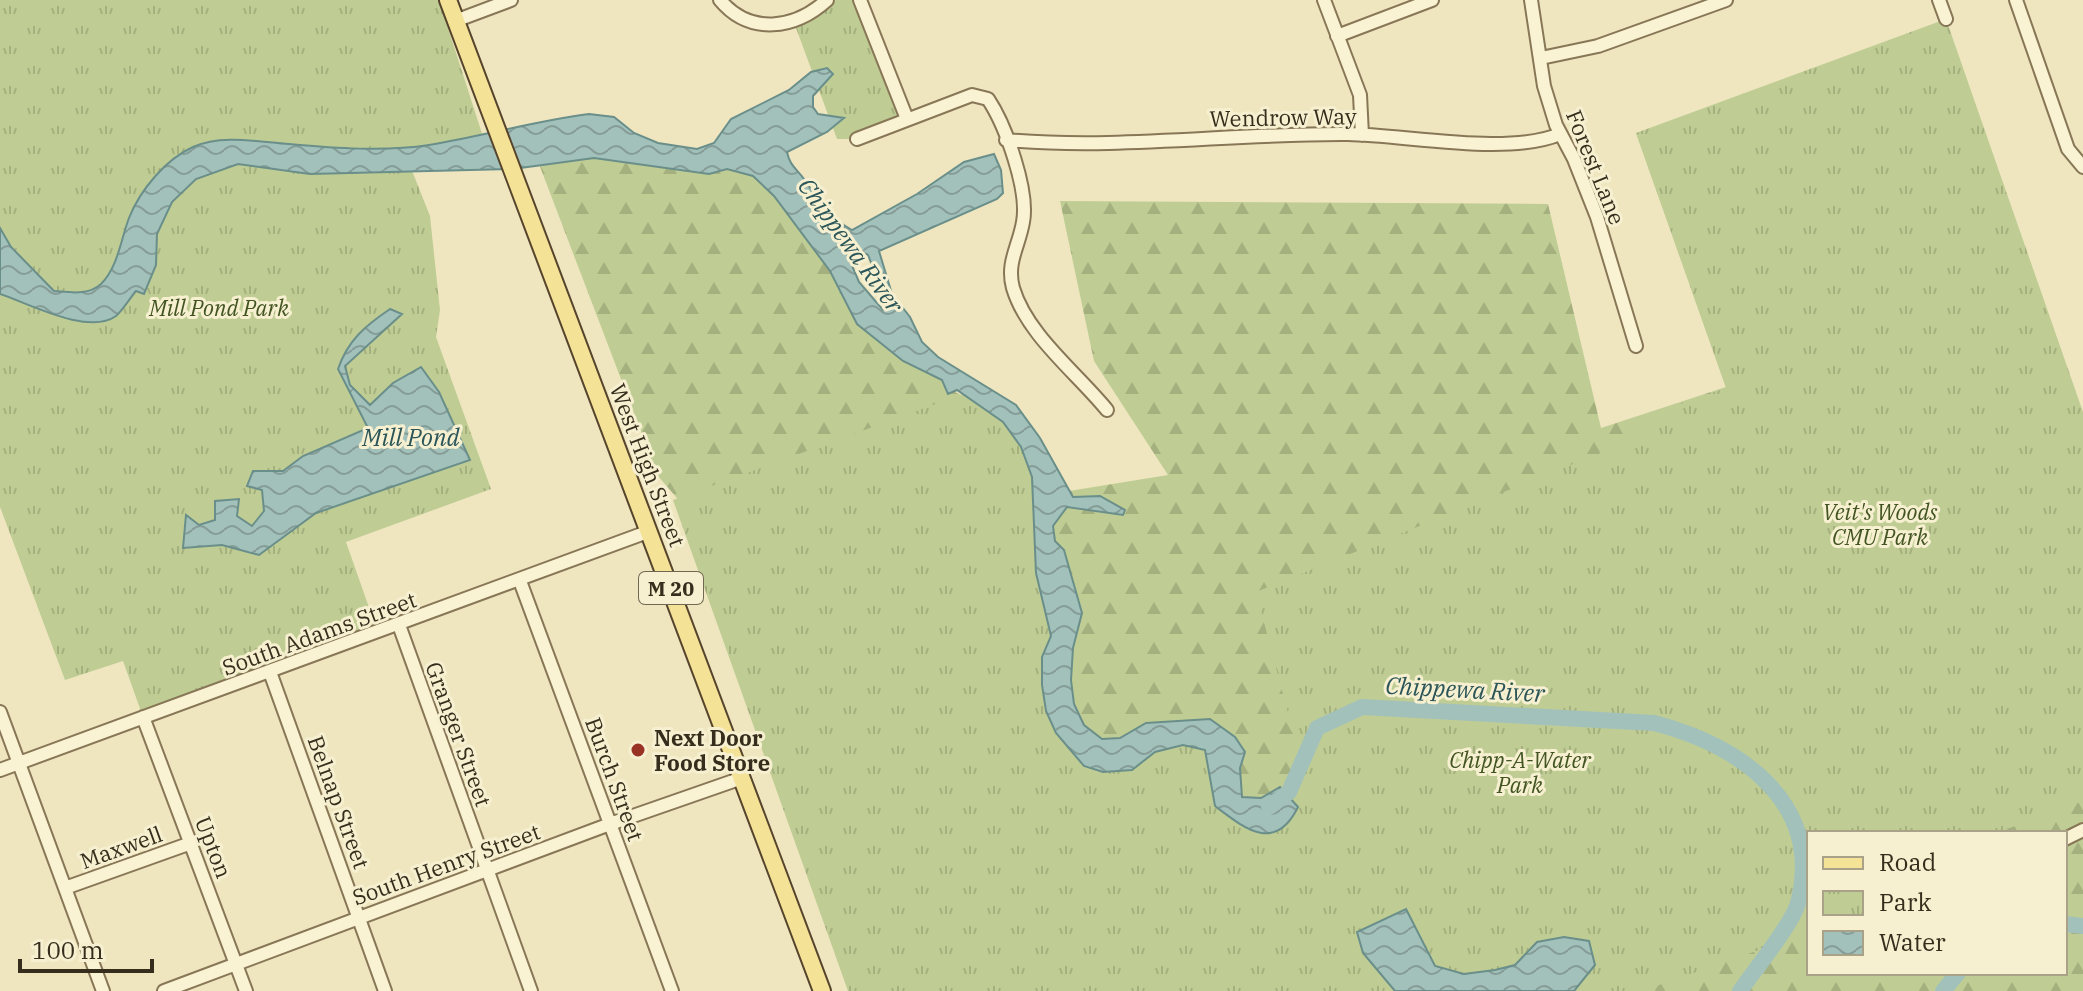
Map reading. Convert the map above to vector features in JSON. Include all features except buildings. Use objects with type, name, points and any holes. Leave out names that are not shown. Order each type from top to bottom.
[{"type":"main road","name":"West High Street","points":[[448,0],[822,991]]},
{"type":"street","points":[[455,21],[511,0]]},
{"type":"street","points":[[720,0],[745,20],[779,26],[803,18],[827,0]]},
{"type":"street","points":[[860,0],[907,119]]},
{"type":"street","points":[[1324,0],[1360,95],[1362,135]]},
{"type":"street","points":[[1337,36],[1432,0]]},
{"type":"street","name":"Forest Lane","points":[[1531,0],[1542,80],[1560,134],[1574,159],[1597,217],[1636,346]]},
{"type":"street","points":[[1541,58],[1598,46],[1726,0]]},
{"type":"street","points":[[1939,0],[1946,19]]},
{"type":"street","points":[[2016,0],[2068,149],[2083,167]]},
{"type":"street","points":[[857,139],[980,94],[991,103],[1025,201],[1023,222],[1011,261],[1016,295],[1037,329],[1107,410]]},
{"type":"street","name":"Wendrow Way","points":[[1006,140],[1075,146],[1281,134],[1521,143],[1560,134]]},
{"type":"street","name":"South Adams Street","points":[[0,770],[650,531]]},
{"type":"street","name":"Burch Street","points":[[520,581],[672,991]]},
{"type":"street","name":"Granger Street","points":[[399,625],[531,991]]},
{"type":"street","name":"Belnap Street","points":[[270,672],[385,991]]},
{"type":"street","points":[[0,712],[103,991]]},
{"type":"street","name":"Upton","points":[[143,717],[246,991]]},
{"type":"street","name":"South Henry Street","points":[[164,991],[610,824],[742,778]]},
{"type":"street","name":"Maxwell","points":[[65,888],[191,843]]},
{"type":"green space","name":"Mill Pond Park","points":[[0,0],[439,0],[487,149],[405,153],[430,216],[440,310],[436,337],[491,489],[346,542],[378,633],[143,717],[123,661],[65,680],[0,507]]},
{"type":"green space","points":[[836,0],[860,0],[907,119],[857,139],[837,139],[796,28]]},
{"type":"green space","name":"Chipp-A-Water Park","points":[[1946,19],[2083,412],[2083,801],[2001,831],[1807,831],[1807,901],[1798,905],[1765,948],[1642,991],[848,991],[673,500],[982,387],[1032,433],[1062,718],[1105,747],[1191,728],[1243,811],[1265,810],[1289,792],[1301,762],[1256,592],[1635,439],[1669,408],[1726,388],[1636,133]]},
{"type":"green space","name":"Veit's Woods CMU Park","points":[[1636,133],[2083,598],[2083,991],[877,991],[1215,806],[1261,798],[1242,797],[1240,768],[1210,719],[1146,723],[1120,738],[1102,739],[1084,725],[1074,704],[1071,680],[1073,648],[1082,613],[1064,551],[1055,541],[1053,526],[1067,507],[1123,515],[1107,500],[1073,497],[1069,491],[1168,475],[1094,361],[1060,201],[1548,204],[1601,428],[1726,387]]},
{"type":"green space","points":[[594,158],[709,174],[727,169],[753,176],[774,196],[830,271],[857,324],[942,380],[947,388],[965,397],[719,547],[658,476],[539,164]]},
{"type":"water","points":[[827,68],[833,74],[813,96],[813,107],[818,114],[844,118],[827,132],[787,152],[792,164],[824,208],[852,230],[917,194],[964,162],[994,154],[1001,170],[1003,193],[997,199],[879,251],[892,294],[910,317],[922,342],[938,357],[1016,405],[1040,438],[1073,497],[1100,496],[1125,510],[1123,515],[1067,507],[1053,526],[1055,541],[1064,550],[1082,613],[1073,648],[1071,680],[1074,704],[1084,725],[1102,739],[1120,738],[1146,723],[1210,719],[1235,737],[1245,752],[1240,768],[1242,797],[1261,798],[1280,787],[1298,807],[1279,830],[1269,833],[1248,828],[1215,806],[1205,750],[1183,745],[1155,752],[1132,770],[1103,772],[1084,766],[1056,733],[1046,711],[1042,685],[1042,657],[1051,636],[1036,573],[1032,477],[1021,447],[1003,422],[957,390],[948,394],[942,380],[903,361],[857,324],[830,271],[774,196],[753,176],[727,169],[709,174],[594,158],[513,169],[310,174],[238,164],[196,179],[172,202],[157,234],[156,265],[144,294],[136,291],[116,316],[104,321],[74,320],[0,294],[0,228],[11,247],[54,291],[78,292],[96,288],[111,269],[129,218],[147,186],[173,159],[204,143],[241,140],[341,148],[412,147],[589,114],[614,117],[634,133],[658,143],[697,149],[714,143],[731,119],[789,90],[811,72]],"holes":[[[841,240],[868,255],[889,309],[883,310],[859,282]]]},
{"type":"water","name":"Mill Pond","points":[[390,309],[402,314],[345,366],[350,385],[370,405],[393,383],[421,367],[439,392],[470,460],[316,513],[259,555],[222,545],[183,548],[186,515],[199,525],[215,520],[215,501],[239,499],[237,516],[252,526],[264,511],[262,490],[247,486],[253,471],[283,471],[303,456],[368,428],[338,369],[358,334]]},
{"type":"water","points":[[1406,909],[1435,966],[1464,974],[1495,970],[1515,965],[1537,942],[1564,937],[1589,941],[1595,965],[1574,991],[1395,991],[1363,953],[1357,932]]},
{"type":"waterway","name":"Chippewa River","points":[[1269,807],[1289,792],[1317,728],[1362,707],[1654,723],[1686,733],[1744,763],[1768,783],[1786,807],[1798,835],[1803,867],[1795,912],[1740,991]]},
{"type":"waterway","name":"Chippewa River","points":[[2067,924],[2083,926]]},
{"type":"waterway","name":"Chippewa River","points":[[1943,991],[1956,975]]},
{"type":"place","name":"Next Door Food Store","points":[[638,750]]}]
